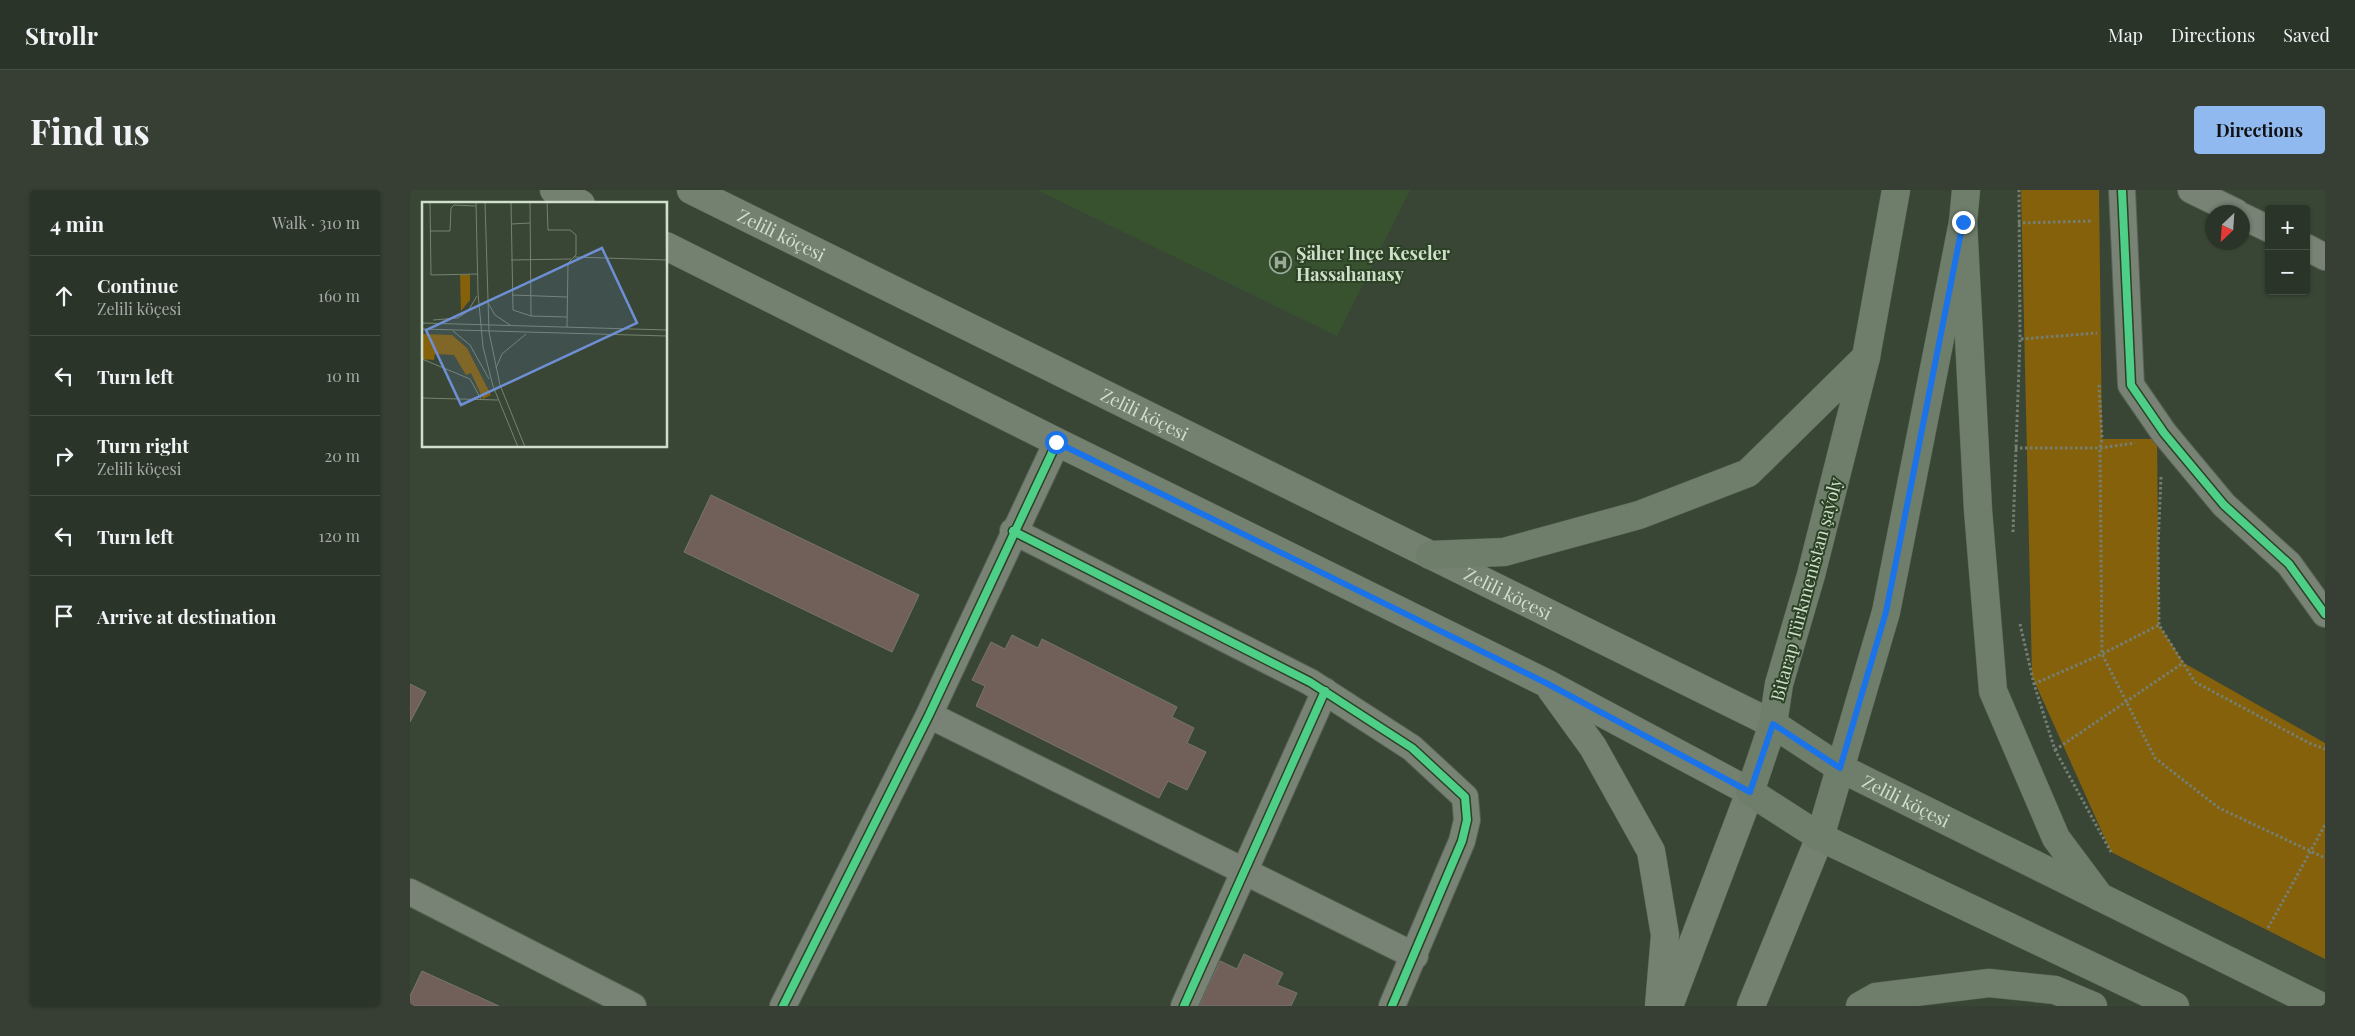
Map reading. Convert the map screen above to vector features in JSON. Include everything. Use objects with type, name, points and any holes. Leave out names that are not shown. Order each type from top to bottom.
[{"type":"main road","points":[[554,190],[577,202]]},
{"type":"main road","name":"Zelili köçesi","points":[[691,190],[1773,724],[1840,768],[2320,1006]]},
{"type":"main road","name":"Bitarap Türkmenistan şaýoly","points":[[1669,1006],[1750,792],[1773,724],[1779,684],[1811,575],[1866,357],[1896,190]]},
{"type":"main road","points":[[1751,1006],[1820,837],[1886,612],[1963,222],[1966,190]]},
{"type":"main road","points":[[1963,222],[1978,510],[1993,690],[2056,838],[2100,897]]},
{"type":"main road","points":[[668,247],[1056,442],[1548,684],[1750,792],[1820,837],[2175,1006]]},
{"type":"main road","points":[[1430,555],[1504,552],[1640,515],[1748,473],[1866,357]]},
{"type":"main road","points":[[1548,684],[1593,747],[1651,851],[1665,935],[1659,1006]]},
{"type":"main road","points":[[1860,1006],[1876,997],[1989,983],[2055,990],[2093,1006]]},
{"type":"street","points":[[2122,190],[2131,385],[2164,434],[2224,506],[2289,564],[2325,614]]},
{"type":"street","points":[[2191,190],[2222,205]]},
{"type":"street","points":[[2250,220],[2265,227]]},
{"type":"street","points":[[2310,249],[2325,256]]},
{"type":"street","points":[[784,1006],[929,715],[1056,442]]},
{"type":"street","points":[[1014,532],[1325,691],[1412,748],[1466,797],[1466,820],[1462,841],[1415,956],[1392,1006]]},
{"type":"street","points":[[1184,1006],[1325,691]]},
{"type":"street","points":[[929,715],[1415,956]]},
{"type":"street","points":[[410,892],[633,1006]]},
{"type":"path","points":[[2012,536],[2020,340],[2019,190]]},
{"type":"path","points":[[2094,230],[2095,213]]},
{"type":"path","points":[[2018,224],[2094,221]]},
{"type":"path","points":[[2097,324],[2098,342]]},
{"type":"path","points":[[2020,340],[2097,333]]},
{"type":"path","points":[[2098,376],[2102,440],[2100,448],[2102,654],[2125,703],[2154,758],[2219,808],[2325,858]]},
{"type":"path","points":[[2015,448],[2100,448],[2138,442]]},
{"type":"path","points":[[2161,467],[2158,546],[2159,625],[2195,682],[2309,743],[2325,749]]},
{"type":"path","points":[[2020,622],[2034,684],[2055,750],[2111,852]]},
{"type":"path","points":[[2034,684],[2102,654],[2159,625]]},
{"type":"path","points":[[2055,750],[2184,663]]},
{"type":"path","points":[[2268,928],[2325,825]]},
{"type":"shaded area","name":"Şäher Inçe Keseler Hassahanasy","points":[[1037,190],[1410,190],[1337,336]]},
{"type":"shaded area","points":[[2021,190],[2099,190],[2102,439],[2157,439],[2159,625],[2184,663],[2325,743],[2325,959],[2111,852],[2032,676]]},
{"type":"building","points":[[711,495],[919,595],[892,652],[684,552]]},
{"type":"building","points":[[1012,635],[1038,648],[1042,639],[1177,707],[1172,717],[1194,728],[1187,743],[1206,752],[1187,790],[1168,781],[1159,798],[976,706],[985,686],[972,680],[991,642],[1005,649]]},
{"type":"building","points":[[410,684],[426,692],[410,722]]},
{"type":"building","points":[[1244,954],[1283,973],[1277,985],[1297,993],[1291,1006],[1199,1006],[1220,961],[1237,969]]},
{"type":"building","points":[[422,971],[499,1006],[410,1006],[410,996]]},
{"type":"cycle path","points":[[2122,190],[2131,385],[2164,433],[2224,505],[2289,564],[2325,614]]},
{"type":"cycle path","points":[[783,1006],[929,715],[1057,442]]},
{"type":"cycle path","points":[[1013,531],[1310,682],[1412,748],[1465,797],[1467,820],[1462,841],[1392,1006]]},
{"type":"cycle path","points":[[1184,1006],[1325,691]]},
{"type":"place","name":"Şäher Inçe Keseler Hassahanasy","points":[[1280,263]]},
{"type":"route","points":[[1056,442],[1548,684],[1750,792],[1773,724],[1840,768],[1856,721],[1886,612],[1963,222]]}]
